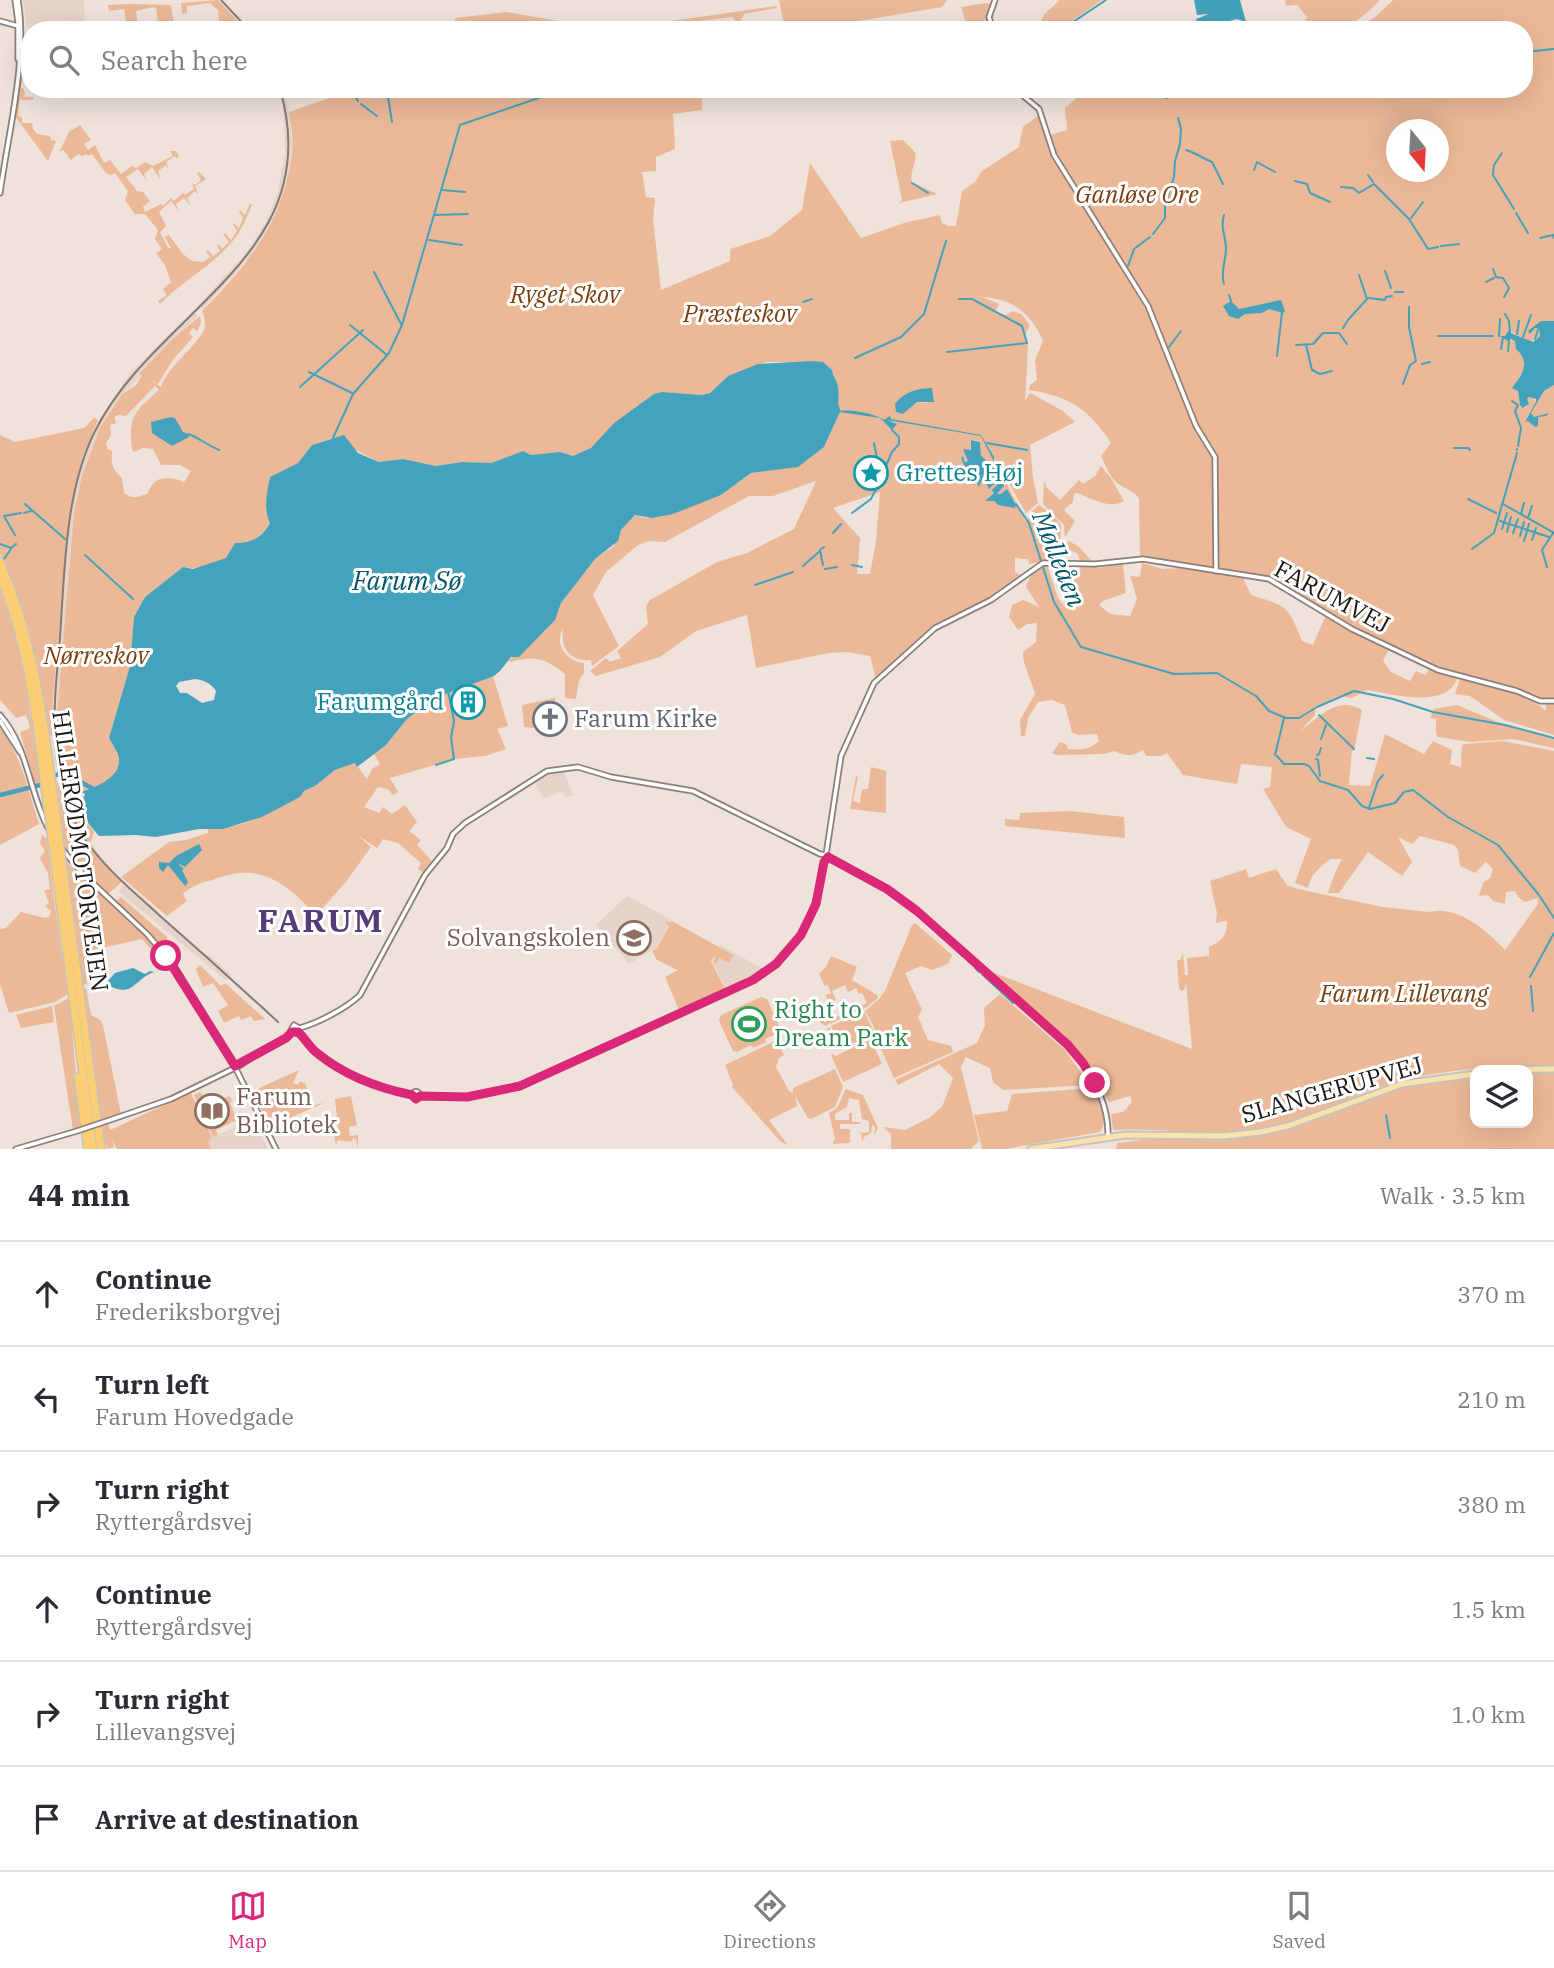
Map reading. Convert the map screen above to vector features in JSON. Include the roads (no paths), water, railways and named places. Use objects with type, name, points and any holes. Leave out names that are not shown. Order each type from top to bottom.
[{"type":"highway","name":"HILLERØDMOTORVEJEN","points":[[0,562],[33,660],[60,871],[103,1149]]},
{"type":"highway","name":"HILLERØDMOTORVEJEN","points":[[0,575],[27,660],[46,762]]},
{"type":"highway","name":"HILLERØDMOTORVEJEN","points":[[60,871],[89,1149]]},
{"type":"highway","points":[[76,1027],[81,1110],[89,1149]]},
{"type":"main road","points":[[1533,1069],[1554,1069]]},
{"type":"main road","name":"SLANGERUPVEJ","points":[[1031,1149],[1137,1134],[1224,1136],[1261,1132],[1288,1126],[1402,1084],[1470,1075]]},
{"type":"street","points":[[0,193],[18,65],[20,27],[16,0]]},
{"type":"street","points":[[990,21],[995,0]]},
{"type":"street","points":[[0,21],[20,27]]},
{"type":"street","points":[[1026,98],[1039,109],[1054,155],[1148,306],[1196,426],[1215,457],[1216,571]]},
{"type":"street","name":"FARUMVEJ","points":[[827,856],[841,756],[874,682],[927,634],[952,618],[991,600],[1041,563],[1095,564],[1143,559],[1269,579],[1352,629],[1438,670],[1517,691],[1540,701],[1554,701]]},
{"type":"street","points":[[0,715],[19,742],[33,790],[48,827],[65,854],[169,959],[235,1066],[274,1149]]},
{"type":"street","points":[[0,721],[26,764]]},
{"type":"street","points":[[16,1149],[171,1098],[349,1004],[359,996],[425,874],[447,848],[459,828],[544,772],[574,767],[611,777],[693,791],[827,856],[887,889],[917,911],[1067,1044],[1083,1063],[1104,1101],[1108,1137]]},
{"type":"street","points":[[292,1032],[293,1026],[314,1051],[339,1068],[376,1085],[412,1095],[416,1091],[420,1096],[467,1097],[520,1086],[753,980],[776,964],[801,935],[816,904],[827,856]]},
{"type":"water","points":[[1194,0],[1240,0],[1246,21],[1197,21],[1209,14],[1197,15]]},
{"type":"water","points":[[1281,300],[1285,311],[1283,313],[1269,309],[1262,313],[1245,314],[1238,319],[1229,316],[1223,306],[1231,301],[1239,309]]},
{"type":"water","points":[[1541,321],[1554,321],[1554,385],[1544,391],[1531,413],[1534,417],[1549,413],[1538,417],[1538,426],[1535,427],[1528,421],[1525,422],[1536,399],[1529,397],[1529,404],[1523,408],[1518,391],[1512,388],[1523,369],[1523,359],[1516,349],[1515,341],[1511,339],[1509,342],[1500,336],[1505,336],[1510,329],[1511,333],[1533,342],[1540,336],[1539,329],[1535,328],[1530,334],[1528,331]]},
{"type":"water","name":"Farum Sø","points":[[823,362],[832,370],[837,382],[841,411],[863,412],[880,418],[840,412],[824,447],[798,467],[751,473],[721,495],[673,514],[652,518],[635,515],[621,530],[618,541],[595,559],[561,603],[555,620],[519,657],[511,657],[494,676],[435,698],[407,719],[386,745],[357,767],[355,763],[335,770],[304,791],[300,797],[262,817],[223,829],[199,829],[156,837],[99,836],[84,818],[80,803],[85,795],[78,793],[110,778],[118,766],[119,759],[109,738],[130,666],[134,617],[145,597],[183,567],[193,569],[226,558],[235,543],[246,542],[260,535],[270,523],[266,506],[270,477],[298,463],[312,445],[344,435],[358,453],[379,462],[403,459],[436,466],[462,462],[491,463],[523,451],[531,455],[560,452],[573,456],[591,448],[614,423],[654,394],[710,393],[728,376],[758,364]],"holes":[[[195,679],[207,682],[214,688],[214,700],[202,703],[187,693],[180,693],[176,686],[179,682]]]},
{"type":"water","points":[[932,388],[934,402],[917,402],[903,414],[896,412],[895,404],[902,396],[916,390]]},
{"type":"water","name":"Farum Sø","points":[[890,416],[891,419],[981,435],[994,457],[994,462],[981,436],[887,420],[897,424],[892,430],[880,418],[884,420]]},
{"type":"water","points":[[175,418],[183,432],[189,434],[189,437],[172,446],[152,433],[151,422]]},
{"type":"water","points":[[971,440],[980,442],[981,456],[985,459],[986,467],[994,462],[1004,486],[997,494],[1007,489],[1015,508],[985,501],[994,493],[992,490],[1000,482],[999,479],[989,489],[985,481],[991,466],[986,469],[979,487],[971,469],[974,485],[972,483],[961,458],[963,456],[965,462],[968,461],[963,449],[971,450]]},
{"type":"water","points":[[199,844],[202,850],[185,867],[177,863],[184,869],[182,870],[188,882],[185,886],[168,865],[163,872],[159,868],[159,862],[169,863],[176,856]]},
{"type":"water","points":[[133,968],[145,974],[154,972],[128,989],[116,989],[108,985],[107,982],[115,973]]},
{"type":"waterway","points":[[1074,21],[1106,0]]},
{"type":"waterway","points":[[1533,51],[1554,49]]},
{"type":"waterway","points":[[388,98],[392,122]]},
{"type":"waterway","points":[[333,438],[353,394],[389,353],[402,325],[460,125],[538,98]]},
{"type":"waterway","points":[[361,104],[377,116]]},
{"type":"waterway","points":[[1153,234],[1165,218],[1165,205],[1174,177],[1180,144],[1181,129],[1178,118]]},
{"type":"waterway","points":[[1186,150],[1212,162],[1223,184]]},
{"type":"waterway","points":[[1502,153],[1494,165],[1493,175],[1514,209]]},
{"type":"waterway","points":[[1254,170],[1257,162],[1275,172]]},
{"type":"waterway","points":[[1368,175],[1373,182]]},
{"type":"waterway","points":[[1295,181],[1307,184],[1310,193],[1330,202]]},
{"type":"waterway","points":[[912,183],[928,193]]},
{"type":"waterway","points":[[1341,187],[1353,188],[1359,193],[1374,184],[1409,219],[1428,249],[1438,247]]},
{"type":"waterway","points":[[442,190],[465,192]]},
{"type":"waterway","points":[[1411,218],[1423,202]]},
{"type":"waterway","points":[[1516,213],[1528,233]]},
{"type":"waterway","points":[[434,215],[468,214]]},
{"type":"waterway","points":[[1224,215],[1224,284]]},
{"type":"waterway","points":[[1540,238],[1553,235],[1554,238]]},
{"type":"waterway","points":[[1128,266],[1134,249],[1150,237]]},
{"type":"waterway","points":[[429,240],[462,245]]},
{"type":"waterway","points":[[855,358],[901,337],[924,314],[946,241]]},
{"type":"waterway","points":[[1441,246],[1459,244]]},
{"type":"waterway","points":[[1493,269],[1496,277],[1503,278],[1509,288],[1504,297]]},
{"type":"waterway","points":[[1385,271],[1391,288]]},
{"type":"waterway","points":[[374,272],[401,324]]},
{"type":"waterway","points":[[1343,328],[1367,299],[1359,275]]},
{"type":"waterway","points":[[1486,282],[1494,278]]},
{"type":"waterway","points":[[1395,292],[1403,292]]},
{"type":"waterway","points":[[1229,295],[1231,301]]},
{"type":"waterway","points":[[1369,298],[1385,300],[1386,297],[1392,296]]},
{"type":"waterway","points":[[803,302],[812,299]]},
{"type":"waterway","points":[[947,352],[1027,343],[1022,326],[972,299],[959,299]]},
{"type":"waterway","points":[[1403,384],[1410,365],[1416,361],[1409,327],[1409,307]]},
{"type":"waterway","points":[[1277,356],[1282,312]]},
{"type":"waterway","points":[[1505,314],[1510,333]]},
{"type":"waterway","points":[[1523,337],[1531,315]]},
{"type":"waterway","points":[[1499,336],[1500,319]]},
{"type":"waterway","points":[[1517,334],[1519,321]]},
{"type":"waterway","points":[[350,325],[387,355]]},
{"type":"waterway","points":[[300,387],[363,330]]},
{"type":"waterway","points":[[1535,339],[1538,330]]},
{"type":"waterway","points":[[1169,347],[1181,331]]},
{"type":"waterway","points":[[1296,345],[1313,344],[1323,333],[1339,333],[1347,344]]},
{"type":"waterway","points":[[1438,336],[1493,336]]},
{"type":"waterway","points":[[1501,349],[1503,337]]},
{"type":"waterway","points":[[1508,351],[1509,342]]},
{"type":"waterway","points":[[1306,345],[1312,370],[1320,374],[1332,371]]},
{"type":"waterway","points":[[1422,364],[1430,362]]},
{"type":"waterway","points":[[309,372],[352,393]]},
{"type":"waterway","points":[[1512,401],[1518,405],[1515,411],[1521,428],[1518,446]]},
{"type":"waterway","points":[[882,475],[892,452],[899,444],[899,437],[892,430]]},
{"type":"waterway","points":[[189,434],[219,450]]},
{"type":"waterway","points":[[874,443],[877,458],[886,463]]},
{"type":"waterway","points":[[987,443],[1027,450]]},
{"type":"waterway","points":[[1454,448],[1470,450]]},
{"type":"waterway","points":[[1472,549],[1494,533],[1517,453]]},
{"type":"waterway","points":[[852,513],[871,499],[880,481]]},
{"type":"waterway","points":[[1468,499],[1496,513]]},
{"type":"waterway","points":[[1521,514],[1524,503]]},
{"type":"waterway","points":[[25,504],[65,539]]},
{"type":"waterway","name":"Mølleåen","points":[[1016,504],[1029,523],[1054,602],[1081,647],[1174,674],[1217,673],[1256,696],[1269,711],[1286,718],[1299,718],[1354,691],[1393,699],[1433,712],[1505,725],[1554,738]]},
{"type":"waterway","points":[[1503,504],[1554,533]]},
{"type":"waterway","points":[[1528,518],[1532,506]]},
{"type":"waterway","points":[[24,513],[31,511]]},
{"type":"waterway","points":[[15,535],[4,516],[21,513]]},
{"type":"waterway","points":[[1502,529],[1507,513]]},
{"type":"waterway","points":[[1507,532],[1511,517]]},
{"type":"waterway","points":[[1513,533],[1518,519]]},
{"type":"waterway","points":[[1500,521],[1549,537]]},
{"type":"waterway","points":[[1520,536],[1524,522]]},
{"type":"waterway","points":[[833,533],[841,524]]},
{"type":"waterway","points":[[1524,541],[1529,524]]},
{"type":"waterway","points":[[1532,540],[1536,528]]},
{"type":"waterway","points":[[1547,567],[1542,550],[1553,533]]},
{"type":"waterway","points":[[0,544],[11,548],[16,544]]},
{"type":"waterway","points":[[823,565],[820,550],[824,547]]},
{"type":"waterway","points":[[4,559],[11,549]]},
{"type":"waterway","points":[[803,566],[820,551]]},
{"type":"waterway","points":[[85,555],[133,599]]},
{"type":"waterway","points":[[852,565],[862,567]]},
{"type":"waterway","points":[[825,569],[837,567]]},
{"type":"waterway","points":[[755,585],[793,572]]},
{"type":"waterway","points":[[436,765],[454,759],[451,738],[454,721],[448,691]]},
{"type":"waterway","points":[[1319,715],[1354,749]]},
{"type":"waterway","points":[[1275,755],[1284,718]]},
{"type":"waterway","points":[[1321,739],[1326,725]]},
{"type":"waterway","points":[[1317,755],[1321,748]]},
{"type":"waterway","points":[[1277,756],[1284,764],[1309,766],[1320,781],[1348,790],[1362,806],[1370,809],[1395,803],[1404,792],[1413,790],[1448,817],[1498,845],[1554,918]]},
{"type":"waterway","points":[[1367,758],[1374,759]]},
{"type":"waterway","points":[[1316,759],[1320,776]]},
{"type":"waterway","points":[[49,777],[63,773],[92,788]]},
{"type":"waterway","points":[[1369,808],[1378,781],[1383,775]]},
{"type":"waterway","points":[[0,795],[44,784]]},
{"type":"waterway","points":[[1530,977],[1554,933]]},
{"type":"waterway","points":[[954,948],[958,952]]},
{"type":"waterway","points":[[968,961],[974,966]]},
{"type":"waterway","points":[[975,968],[979,972]]},
{"type":"waterway","points":[[982,974],[1013,1003]]},
{"type":"waterway","points":[[1531,986],[1533,1011]]},
{"type":"waterway","points":[[1386,1115],[1390,1138]]},
{"type":"tram line","points":[[221,0],[241,21]]},
{"type":"tram line","points":[[278,1022],[128,887],[91,847],[71,814],[63,791],[54,721],[67,539],[76,484],[84,458],[94,433],[121,390],[155,351],[228,278],[259,239],[280,196],[289,147],[281,98]]},
{"type":"place","name":"Grettes Høj","points":[[871,473]]},
{"type":"place","name":"Farumgård","points":[[468,702]]},
{"type":"place","name":"Farum Kirke","points":[[550,719]]},
{"type":"place","name":"Solvangskolen","points":[[634,938]]},
{"type":"place","name":"Right to Dream Park","points":[[749,1024]]},
{"type":"place","name":"Farum Bibliotek","points":[[212,1111]]},
{"type":"district","name":"FARUM","points":[[321,921]]},
{"type":"park label","name":"Ganløse Ore","points":[[1137,195]]},
{"type":"park label","name":"Ryget Skov","points":[[565,295]]},
{"type":"park label","name":"Præsteskov","points":[[740,314]]},
{"type":"park label","name":"Nørreskov","points":[[96,656]]},
{"type":"park label","name":"Farum Lillevang","points":[[1404,994]]}]
